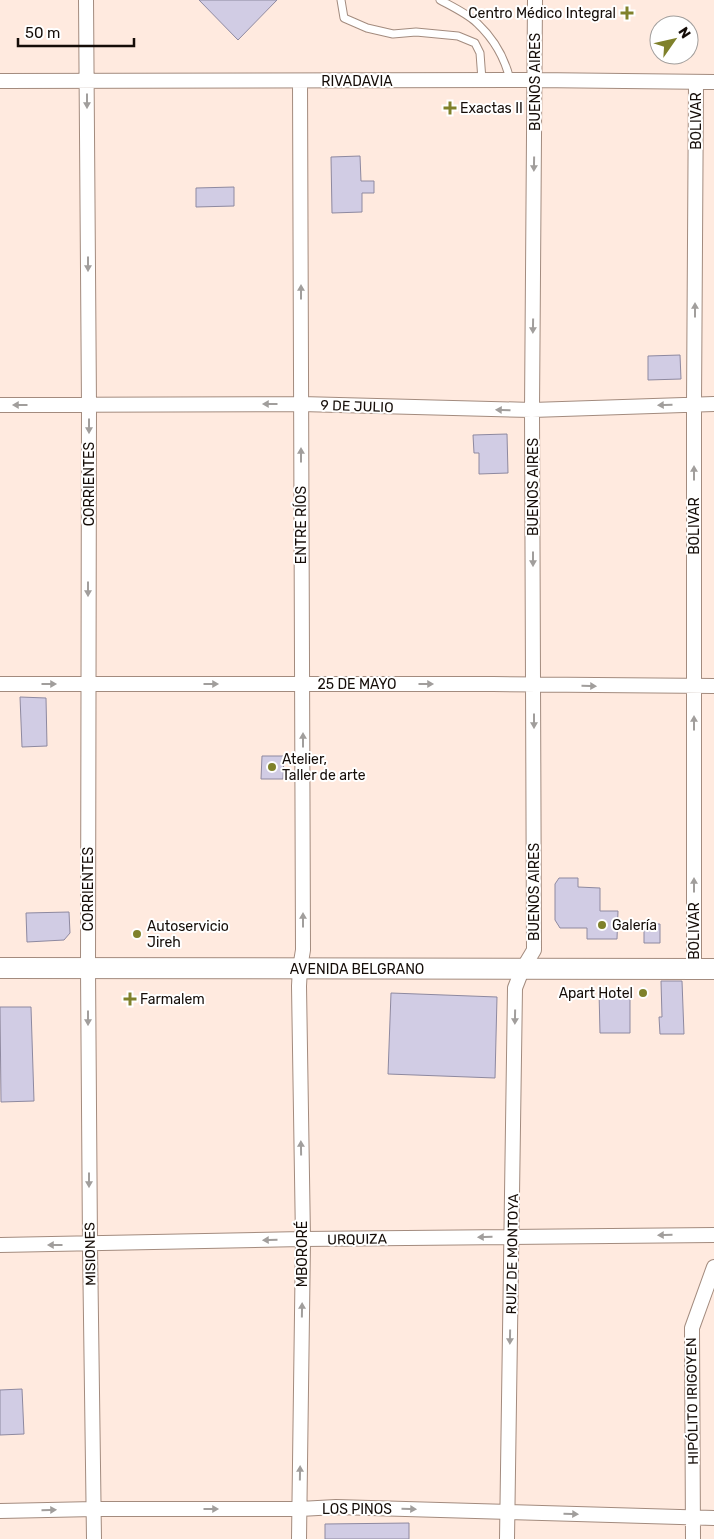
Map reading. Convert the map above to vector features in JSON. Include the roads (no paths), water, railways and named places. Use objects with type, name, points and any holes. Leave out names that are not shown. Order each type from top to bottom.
[{"type":"main road","name":"AVENIDA BELGRANO","points":[[0,968],[704,969]]},
{"type":"street","name":"CORRIENTES","points":[[86,0],[89,405],[88,969]]},
{"type":"street","name":"BUENOS AIRES","points":[[522,970],[534,950],[532,410],[535,0]]},
{"type":"street","name":"RIVADAVIA","points":[[0,81],[300,82],[535,80],[714,82]]},
{"type":"street","name":"ENTRE RÍOS","points":[[300,82],[303,684],[303,950],[300,968]]},
{"type":"street","name":"BOLIVAR","points":[[696,82],[694,687],[704,969]]},
{"type":"street","name":"9 DE JULIO","points":[[0,405],[301,404],[532,410],[714,404]]},
{"type":"street","name":"25 DE MAYO","points":[[0,684],[714,686]]},
{"type":"street","name":"MBORORÉ","points":[[299,1539],[303,1239],[300,968]]},
{"type":"street","name":"MISIONES","points":[[88,969],[94,1539]]},
{"type":"street","name":"RUIZ DE MONTOYA","points":[[507,1539],[515,988],[522,970]]},
{"type":"street","name":"URQUIZA","points":[[0,1245],[303,1239],[714,1235]]},
{"type":"street","name":"HIPÓLITO IRIGOYEN","points":[[693,1539],[692,1328],[714,1267]]},
{"type":"street","name":"LOS PINOS","points":[[0,1511],[300,1509],[336,1507],[714,1518]]},
{"type":"lane","points":[[341,0],[344,18],[366,28],[393,34],[416,32],[458,36],[475,43],[480,53],[482,80]]},
{"type":"lane","points":[[440,0],[476,22],[499,50],[510,80]]},
{"type":"place","name":"Centro Médico Integral","points":[[627,13]]},
{"type":"place","name":"Exactas II","points":[[450,108]]},
{"type":"place","name":"Atelier, Taller de arte","points":[[272,767]]},
{"type":"place","name":"Galería","points":[[602,925]]},
{"type":"place","name":"Autoservicio Jireh","points":[[137,934]]},
{"type":"place","name":"Apart Hotel","points":[[643,993]]},
{"type":"place","name":"Farmalem","points":[[130,999]]}]
